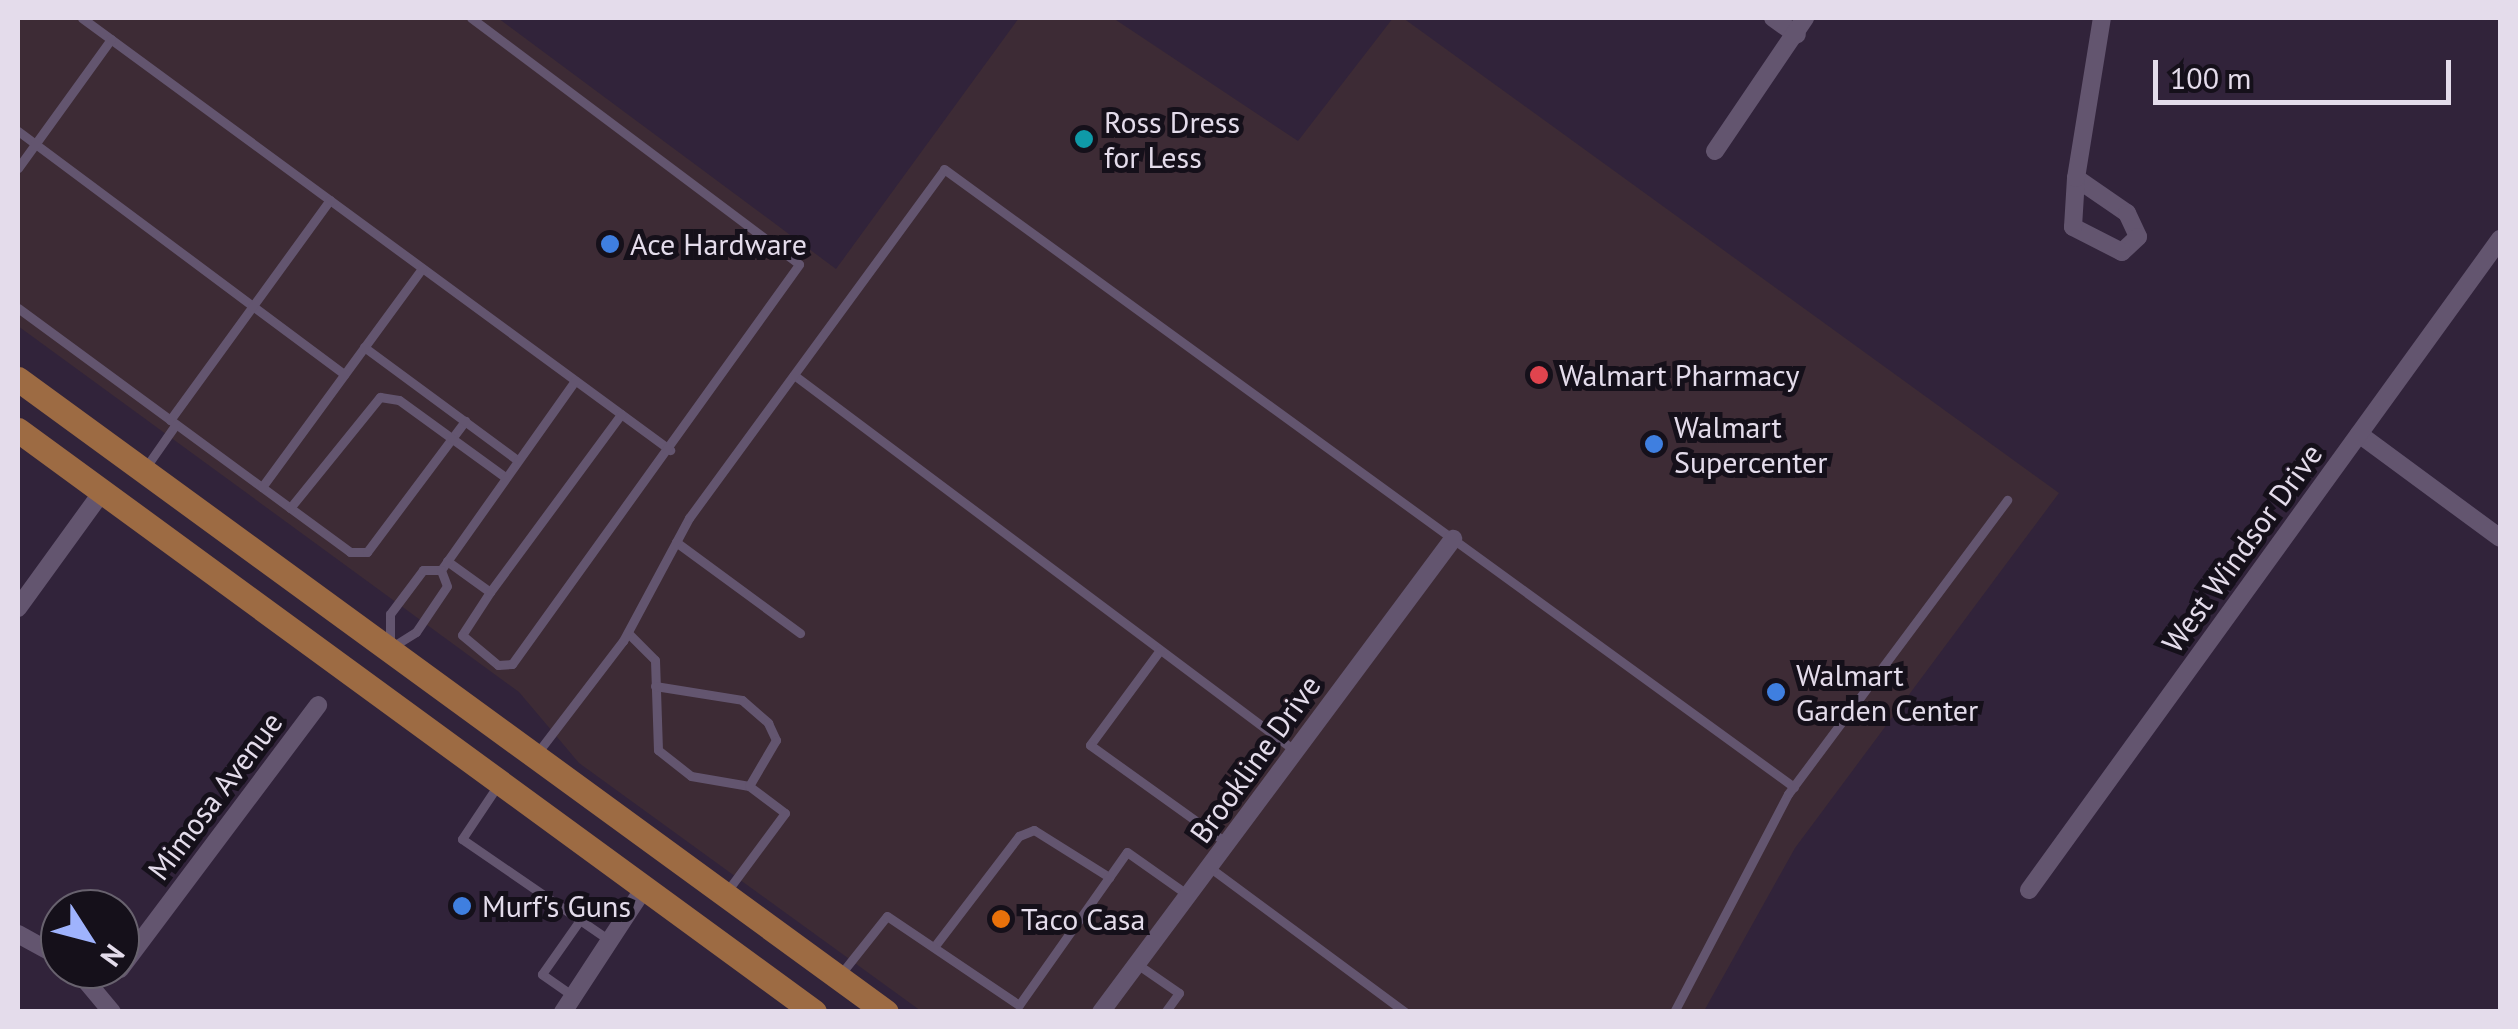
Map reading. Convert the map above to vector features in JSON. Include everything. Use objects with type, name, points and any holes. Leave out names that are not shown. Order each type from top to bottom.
[{"type":"main road","points":[[18,378],[886,1012]]},
{"type":"main road","points":[[18,430],[814,1012]]},
{"type":"main road","points":[[365,684],[390,648]]},
{"type":"street","points":[[1715,151],[1801,26],[1773,18]]},
{"type":"street","points":[[2076,178],[2102,18]]},
{"type":"street","name":"West Windsor Drive","points":[[2028,890],[2500,239]]},
{"type":"street","points":[[2358,434],[2500,538]]},
{"type":"street","points":[[18,608],[102,492]]},
{"type":"street","name":"Brookline Drive","points":[[1101,1012],[1453,539]]},
{"type":"street","name":"Mimosa Avenue","points":[[140,942],[318,704]]},
{"type":"street","points":[[568,1004],[644,888]]},
{"type":"street","points":[[18,934],[40,946]]},
{"type":"street","points":[[98,989],[112,1012]]},
{"type":"street","name":"Mimosa Avenue","points":[[102,993],[105,989]]},
{"type":"lane","points":[[82,18],[670,450]]},
{"type":"lane","points":[[471,18],[799,264],[670,450],[504,668],[462,636],[621,414]]},
{"type":"lane","points":[[18,168],[112,39]]},
{"type":"lane","points":[[18,131],[344,374]]},
{"type":"lane","points":[[535,756],[628,633],[676,542],[944,169],[1794,786]]},
{"type":"lane","points":[[144,470],[173,422],[330,200]]},
{"type":"lane","points":[[262,487],[422,268]]},
{"type":"lane","points":[[18,308],[350,552],[367,552],[465,421]]},
{"type":"lane","points":[[364,346],[518,460]]},
{"type":"lane","points":[[794,375],[1294,750]]},
{"type":"lane","points":[[390,648],[416,632],[447,586],[444,566],[575,381]]},
{"type":"lane","points":[[290,508],[370,401],[400,400],[505,477]]},
{"type":"lane","points":[[1674,1012],[1730,890],[1794,786],[2008,500]]},
{"type":"lane","points":[[676,542],[800,633]]},
{"type":"lane","points":[[390,648],[390,614],[423,570],[444,566],[490,592]]},
{"type":"lane","points":[[628,633],[655,660],[658,750],[690,776],[750,786],[785,813],[725,894]]},
{"type":"lane","points":[[1160,650],[1090,745],[1227,843]]},
{"type":"lane","points":[[655,686],[742,700],[768,723],[776,740],[750,786]]},
{"type":"lane","points":[[500,782],[462,839],[610,940]]},
{"type":"lane","points":[[934,948],[1019,836],[1034,830],[1110,876]]},
{"type":"lane","points":[[839,977],[888,916],[1019,1005],[1127,852],[1188,896]]},
{"type":"lane","points":[[1209,867],[1405,1012]]},
{"type":"lane","points":[[568,1004],[542,974],[580,920]]},
{"type":"lane","points":[[1137,964],[1179,993],[1165,1012]]},
{"type":"shaded area","points":[[18,18],[498,18],[836,269],[1019,18],[1113,18],[1298,141],[1393,18],[1403,18],[2059,493],[1795,848],[1704,1011],[921,1011],[579,763],[519,692],[18,326]]},
{"type":"place","name":"Ross Dress for Less","points":[[1084,139]]},
{"type":"place","name":"Ace Hardware","points":[[610,244]]},
{"type":"place","name":"Walmart Pharmacy","points":[[1539,375]]},
{"type":"place","name":"Walmart Supercenter","points":[[1654,444]]},
{"type":"place","name":"Walmart Garden Center","points":[[1776,692]]},
{"type":"place","name":"Murf's Guns","points":[[462,906]]},
{"type":"place","name":"Taco Casa","points":[[1001,919]]}]
